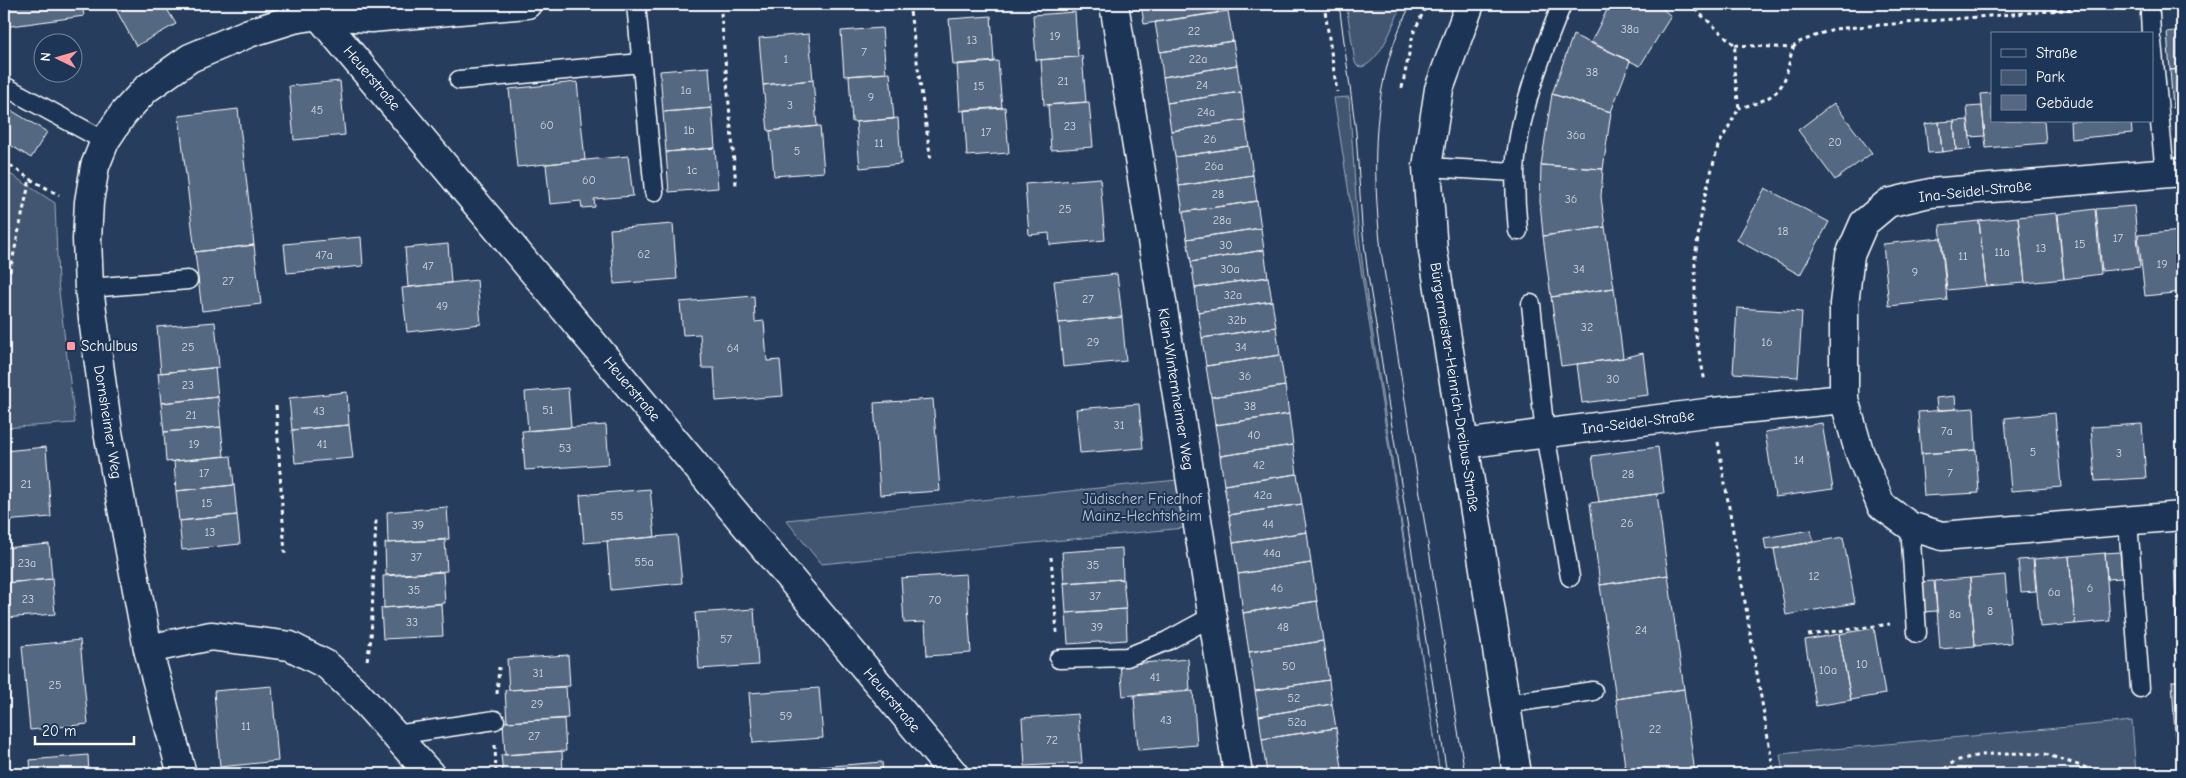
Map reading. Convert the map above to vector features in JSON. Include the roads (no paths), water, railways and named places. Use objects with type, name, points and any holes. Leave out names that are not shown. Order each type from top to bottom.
[{"type":"street","name":"Dornsheimer Weg","points":[[182,774],[148,649],[108,432],[89,288],[87,239],[90,202],[95,166],[105,141],[123,114],[146,89],[190,58],[249,33],[294,19],[314,9],[371,18],[527,4]]},
{"type":"street","name":"Klein-Winternheimer Weg","points":[[1114,4],[1238,774]]},
{"type":"street","name":"Bürgermeister-Heinrich-Dreibus-Straße","points":[[1470,4],[1440,89],[1426,167],[1433,251],[1517,774]]},
{"type":"street","name":"Heuerstraße","points":[[314,9],[954,774]]},
{"type":"street","name":"Ina-Seidel-Straße","points":[[2174,172],[1930,193],[1888,203],[1864,223],[1850,255],[1844,304],[1844,398],[1858,451],[1881,504],[1910,526],[1942,536],[2182,516]]},
{"type":"street","name":"Ina-Seidel-Straße","points":[[1463,444],[1713,412],[1844,398]]},
{"type":"street","points":[[148,649],[211,636],[290,646],[327,665],[358,694],[430,774]]},
{"type":"lane","points":[[636,4],[654,192]]},
{"type":"lane","points":[[1518,230],[1515,172],[1523,122],[1536,67],[1562,4]]},
{"type":"lane","points":[[2150,14],[2151,32]]},
{"type":"lane","points":[[2154,54],[2174,172]]},
{"type":"lane","points":[[459,80],[642,63]]},
{"type":"lane","points":[[4,86],[105,141]]},
{"type":"lane","points":[[1426,167],[1515,172]]},
{"type":"lane","points":[[89,288],[188,280]]},
{"type":"lane","points":[[1531,304],[1545,434],[1570,577]]},
{"type":"lane","points":[[2128,522],[2140,688]]},
{"type":"lane","points":[[1910,526],[1916,626]]},
{"type":"lane","points":[[1059,659],[1126,657],[1167,641],[1212,616]]},
{"type":"lane","points":[[1506,704],[1593,691]]},
{"type":"lane","points":[[396,735],[495,720]]},
{"type":"tram line","points":[[1339,4],[1356,132],[1362,226],[1368,275],[1447,774]]},
{"type":"tram line","points":[[1411,4],[1398,33],[1388,63],[1381,94],[1377,124],[1376,156],[1378,219],[1381,251],[1465,774]]},
{"type":"place","name":"Schulbus","points":[[71,346]]},
{"type":"park label","name":"Jüdischer Friedhof Mainz-Hechtsheim","points":[[1142,508]]}]
